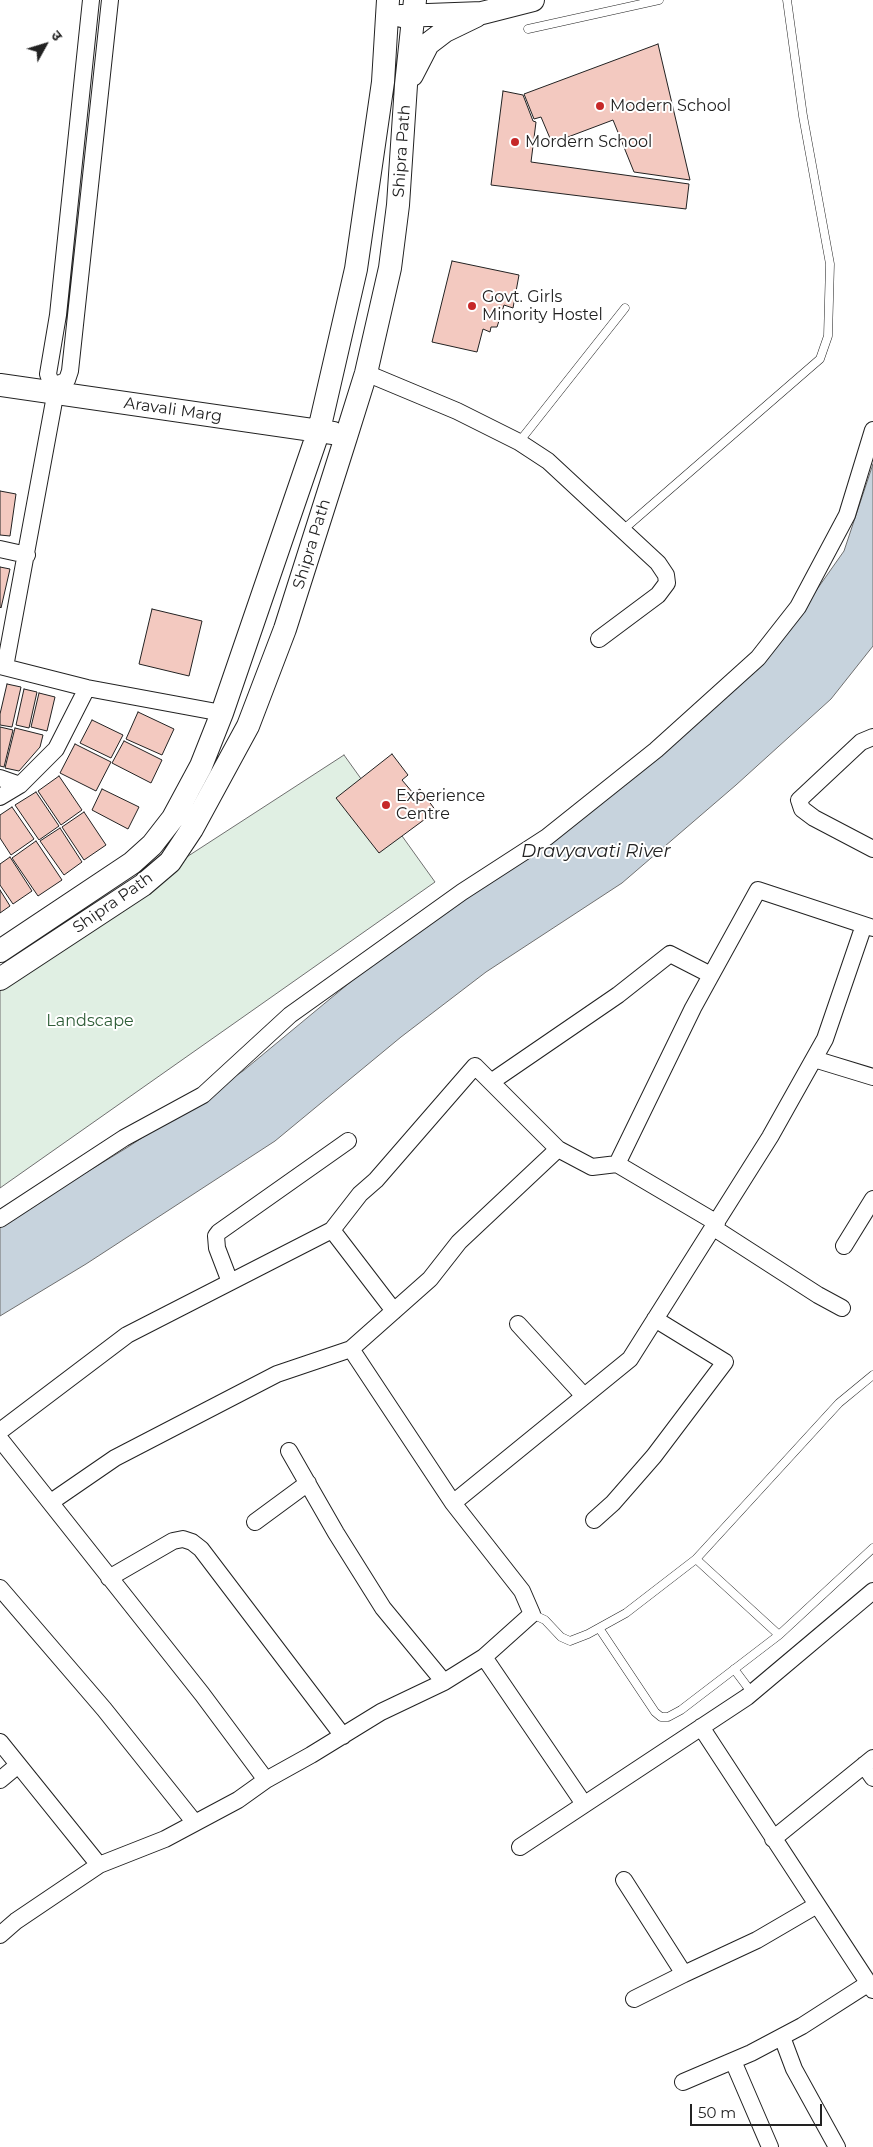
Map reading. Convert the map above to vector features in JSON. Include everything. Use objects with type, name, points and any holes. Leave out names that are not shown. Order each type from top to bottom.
[{"type":"street","points":[[56,389],[48,374],[58,315],[91,0]]},
{"type":"street","points":[[110,0],[70,372],[67,380],[56,389],[27,555],[2,667],[87,688],[222,713]]},
{"type":"street","points":[[406,85],[428,44],[445,31],[482,13],[534,0]]},
{"type":"street","points":[[388,9],[415,7],[482,13]]},
{"type":"street","name":"Shipra Path","points":[[0,979],[143,884],[170,862],[192,829],[251,717],[286,629],[366,373],[390,268],[398,205],[406,85],[415,7]]},
{"type":"street","name":"Shipra Path","points":[[0,951],[132,863],[152,845],[173,818],[201,766],[222,713],[319,430],[356,269],[383,82],[388,9]]},
{"type":"street","points":[[366,373],[457,411],[519,442],[548,460],[624,529],[658,564],[666,575],[667,583],[658,595],[599,639]]},
{"type":"street","name":"Aravali Marg","points":[[0,385],[56,389],[319,430],[346,437]]},
{"type":"street","points":[[0,1219],[124,1138],[203,1095],[290,1015],[462,892],[547,837],[656,750],[751,664],[798,607],[847,515],[873,430]]},
{"type":"street","points":[[0,549],[27,555]]},
{"type":"street","points":[[0,797],[20,785],[56,749],[87,688]]},
{"type":"street","points":[[873,737],[861,742],[799,800],[802,809],[814,818],[873,848]]},
{"type":"street","points":[[0,778],[20,785]]},
{"type":"street","points":[[453,1503],[630,1359],[770,1137],[825,1039],[868,926],[758,890],[711,975],[617,1164]]},
{"type":"street","points":[[491,1082],[618,995],[670,954],[711,975]]},
{"type":"street","points":[[814,1059],[873,1077]]},
{"type":"street","points":[[0,1431],[127,1335],[332,1230],[360,1194],[376,1180],[475,1066],[558,1149],[592,1167],[617,1164],[715,1226],[818,1295],[842,1308]]},
{"type":"street","points":[[230,1282],[217,1248],[216,1236],[219,1232],[348,1140]]},
{"type":"street","points":[[51,1502],[115,1458],[277,1374],[351,1349],[430,1278],[459,1242],[558,1149]]},
{"type":"street","points":[[844,1246],[873,1199]]},
{"type":"street","points":[[332,1230],[394,1311]]},
{"type":"street","points":[[594,1520],[613,1503],[654,1456],[726,1362],[655,1319]]},
{"type":"street","points":[[518,1324],[584,1396]]},
{"type":"street","points":[[0,1935],[16,1921],[98,1865],[165,1839],[195,1824],[238,1800],[266,1780],[381,1712],[444,1682],[484,1657],[532,1614],[522,1591],[453,1503],[351,1349]]},
{"type":"street","points":[[0,1439],[202,1694],[266,1780]]},
{"type":"street","points":[[289,1451],[383,1608],[444,1682]]},
{"type":"street","points":[[255,1522],[308,1483]]},
{"type":"street","points":[[109,1578],[173,1541],[183,1539],[192,1542],[201,1549],[343,1736]]},
{"type":"street","points":[[0,1588],[104,1709],[195,1824]]},
{"type":"street","points":[[520,1847],[752,1693],[873,1592]]},
{"type":"street","points":[[484,1657],[584,1804]]},
{"type":"street","points":[[683,2082],[733,2061],[782,2037],[871,1986],[701,1727]]},
{"type":"street","points":[[0,1742],[98,1865]]},
{"type":"street","points":[[0,1780],[18,1764]]},
{"type":"street","points":[[774,1839],[870,1767]]},
{"type":"street","points":[[624,1880],[684,1974]]},
{"type":"street","points":[[634,1999],[757,1940],[817,1905]]},
{"type":"street","points":[[782,2037],[794,2069],[837,2147]]},
{"type":"street","points":[[733,2061],[770,2147]]},
{"type":"lane","points":[[528,29],[659,0]]},
{"type":"lane","points":[[624,529],[820,359],[828,336],[830,264],[803,116],[787,0]]},
{"type":"lane","points":[[519,442],[625,308]]},
{"type":"lane","points":[[532,1614],[545,1620],[561,1637],[570,1641],[626,1613],[696,1559],[839,1403],[873,1376]]},
{"type":"lane","points":[[599,1628],[661,1717],[668,1717],[681,1710],[779,1635],[873,1548]]},
{"type":"lane","points":[[696,1559],[779,1635]]},
{"type":"lane","points":[[734,1669],[752,1693]]},
{"type":"green space","name":"Landscape","points":[[344,755],[435,882],[0,1188],[0,978]]},
{"type":"water","name":"Dravyavati River","points":[[873,464],[873,646],[831,699],[736,785],[622,883],[486,972],[401,1037],[275,1141],[86,1264],[0,1316],[0,1225],[128,1147],[243,1071],[406,936],[579,814],[784,636],[844,551]]},
{"type":"building","name":"Modern School","points":[[658,44],[690,180],[634,172],[613,120],[552,143],[541,117],[534,119],[524,94]]},
{"type":"building","name":"Mordern School","points":[[503,91],[523,95],[533,121],[536,122],[531,162],[689,184],[686,209],[491,185]]},
{"type":"building","name":"Govt. Girls Minority Hostel","points":[[452,261],[519,275],[513,308],[504,305],[497,327],[491,327],[490,332],[483,329],[477,352],[432,342]]},
{"type":"building","points":[[0,491],[16,494],[10,536],[0,535]]},
{"type":"building","points":[[0,567],[10,569],[1,608],[0,607]]},
{"type":"building","points":[[152,609],[202,621],[189,676],[139,664]]},
{"type":"building","points":[[7,684],[21,687],[12,727],[0,725],[0,714]]},
{"type":"building","points":[[24,689],[37,692],[29,728],[16,725]]},
{"type":"building","points":[[39,693],[55,697],[47,731],[31,727]]},
{"type":"building","points":[[138,712],[174,729],[162,755],[126,739]]},
{"type":"building","points":[[92,720],[123,735],[111,758],[80,743]]},
{"type":"building","points":[[0,727],[13,730],[4,767],[0,766]]},
{"type":"building","points":[[15,728],[43,735],[40,747],[19,771],[5,768]]},
{"type":"building","points":[[124,741],[162,760],[151,783],[112,763]]},
{"type":"building","points":[[75,744],[111,762],[96,791],[60,773]]},
{"type":"building","name":"Experience Centre","points":[[392,754],[408,775],[402,780],[413,793],[420,789],[436,811],[379,853],[336,798]]},
{"type":"building","points":[[59,776],[82,810],[61,825],[38,791]]},
{"type":"building","points":[[102,789],[139,807],[128,829],[92,810]]},
{"type":"building","points":[[36,792],[59,826],[39,840],[15,805]]},
{"type":"building","points":[[12,807],[34,839],[11,855],[0,838],[0,815]]},
{"type":"building","points":[[84,812],[106,845],[84,860],[62,827]]},
{"type":"building","points":[[60,828],[82,862],[64,875],[40,841]]},
{"type":"building","points":[[36,841],[62,880],[38,896],[12,858]]},
{"type":"building","points":[[10,857],[32,891],[13,904],[0,885],[0,864]]},
{"type":"building","points":[[0,890],[10,906],[0,913]]},
{"type":"place","name":"Modern School","points":[[600,106]]},
{"type":"place","name":"Mordern School","points":[[515,142]]},
{"type":"place","name":"Govt. Girls Minority Hostel","points":[[472,306]]},
{"type":"place","name":"Experience Centre","points":[[386,805]]}]
